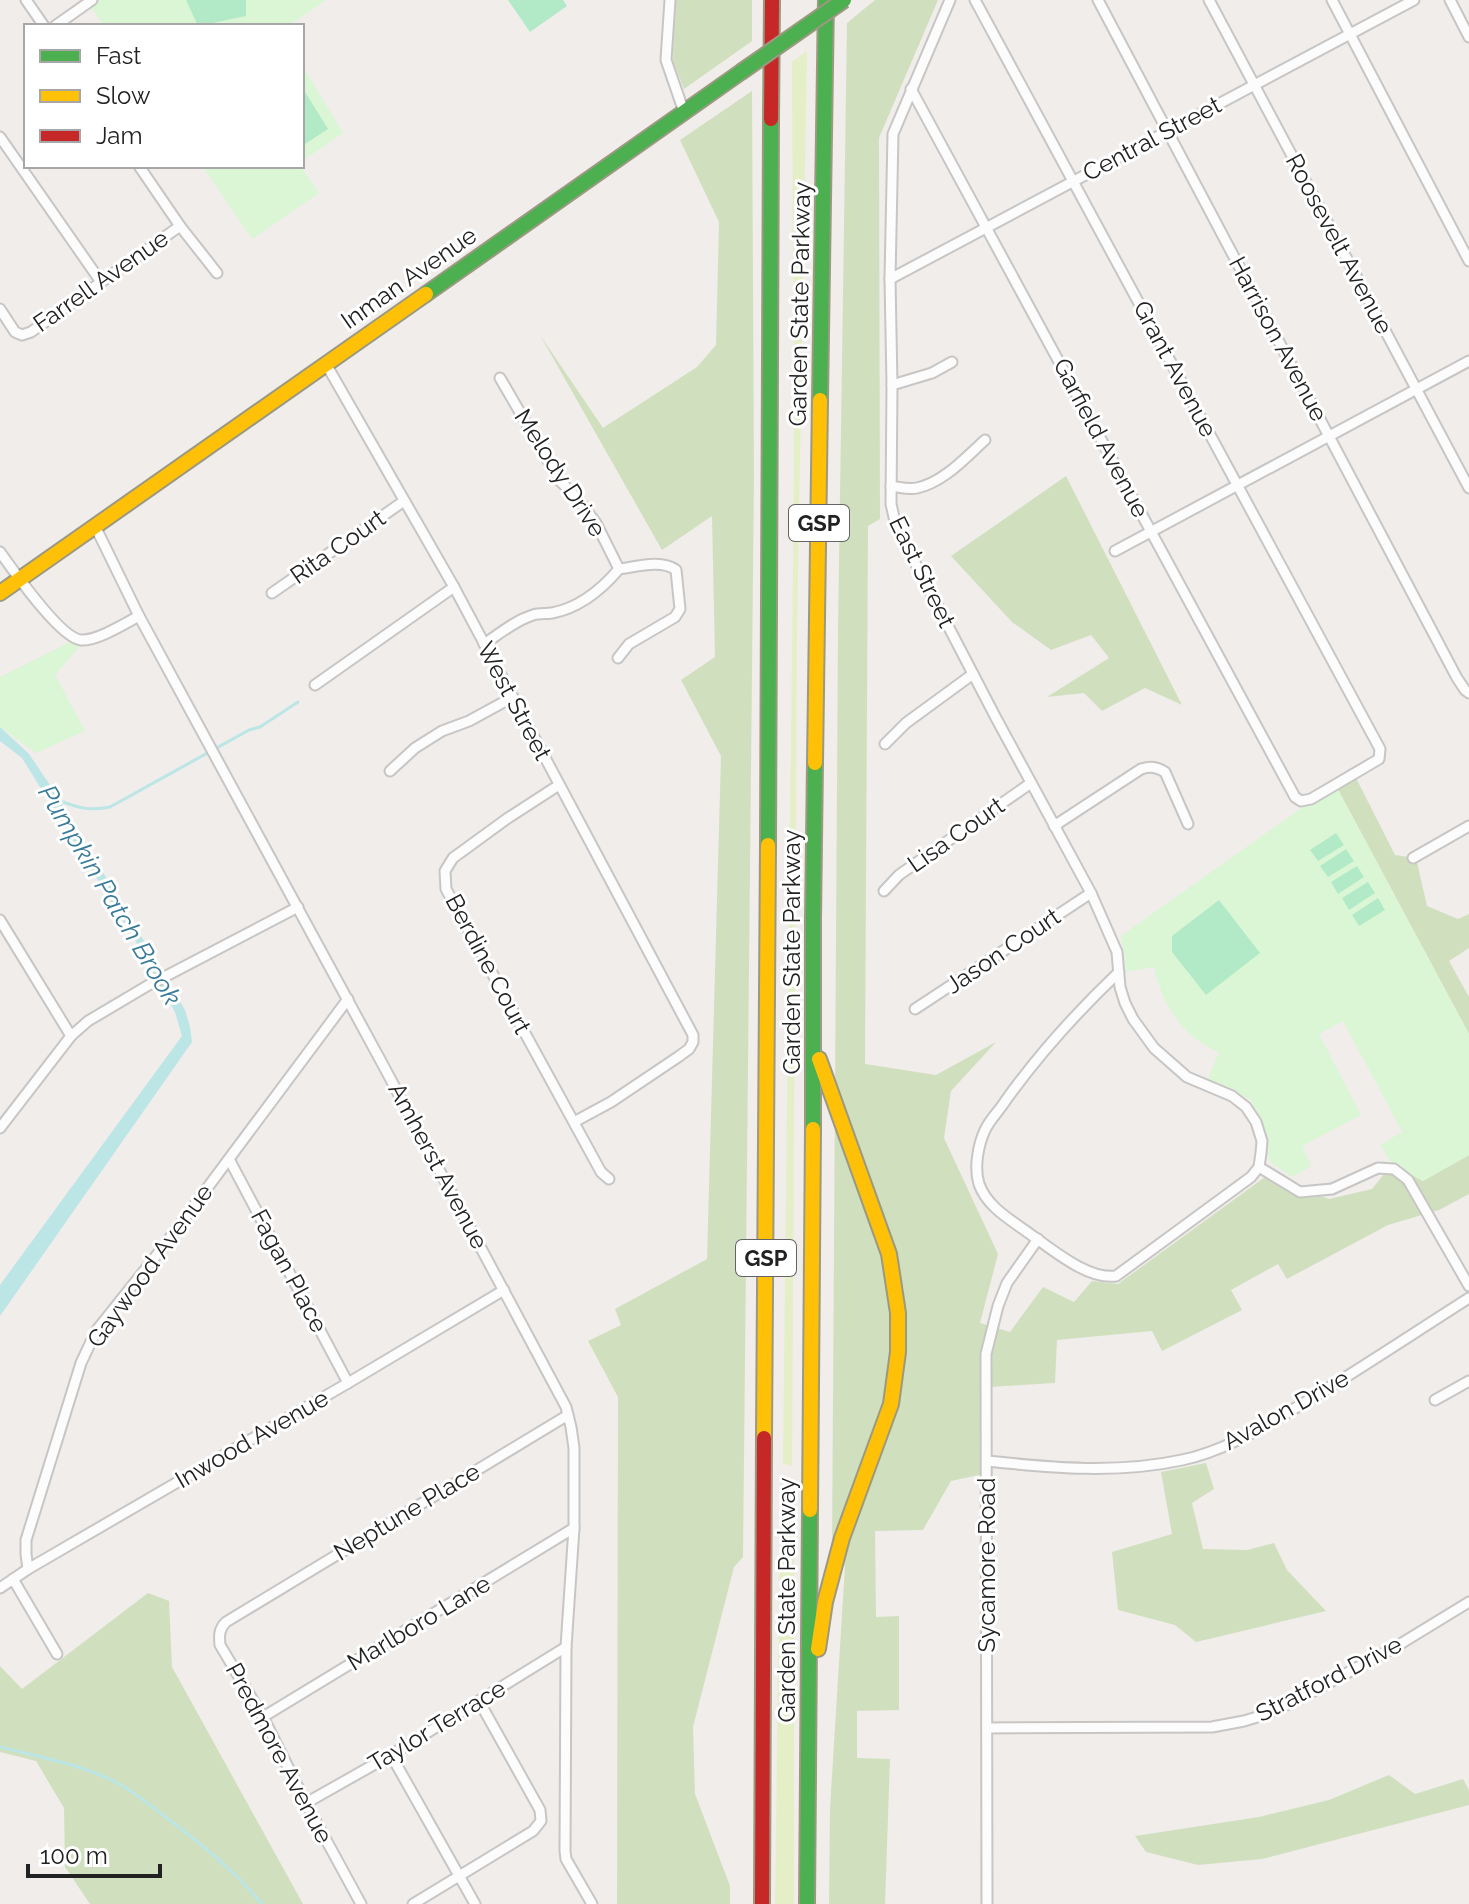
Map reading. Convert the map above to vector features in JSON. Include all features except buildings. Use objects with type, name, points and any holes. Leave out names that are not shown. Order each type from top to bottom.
[{"type":"main road","name":"Garden State Parkway","points":[[762,1904],[772,0]]},
{"type":"main road","name":"Garden State Parkway","points":[[807,1904],[813,918],[826,0]]},
{"type":"main road","name":"Inman Avenue","points":[[0,593],[844,0]]},
{"type":"main road","points":[[808,1719],[825,1602],[842,1538],[891,1404],[898,1352],[898,1313],[889,1254],[814,1046]]},
{"type":"street","points":[[26,0],[43,24]]},
{"type":"street","points":[[58,24],[92,0]]},
{"type":"street","points":[[670,0],[666,60],[684,112]]},
{"type":"street","name":"East Street","points":[[950,0],[893,134],[891,504],[896,526],[1091,893],[1117,952],[1120,987],[1133,1019],[1154,1048],[1187,1077],[1232,1096],[1246,1107],[1256,1122],[1262,1141],[1259,1167]]},
{"type":"street","name":"Grant Avenue","points":[[975,0],[1381,754],[1379,759],[1305,801],[1297,800],[1289,788]]},
{"type":"street","name":"Harrison Avenue","points":[[1098,0],[1457,678],[1469,693]]},
{"type":"street","name":"Roosevelt Avenue","points":[[1209,0],[1469,488]]},
{"type":"street","points":[[1332,0],[1469,261]]},
{"type":"street","name":"Central Street","points":[[890,279],[1414,0]]},
{"type":"street","points":[[1450,0],[1469,37]]},
{"type":"street","name":"Garfield Avenue","points":[[911,89],[1289,788]]},
{"type":"street","points":[[0,137],[101,282]]},
{"type":"street","points":[[140,168],[217,273]]},
{"type":"street","name":"Farrell Avenue","points":[[0,309],[15,332],[22,335],[31,332],[180,226]]},
{"type":"street","points":[[1115,551],[1469,361]]},
{"type":"street","points":[[892,385],[932,373],[952,362]]},
{"type":"street","name":"West Street","points":[[326,364],[454,587],[690,1027],[693,1042],[689,1049],[611,1102],[574,1122]]},
{"type":"street","name":"Melody Drive","points":[[500,378],[559,480],[596,523],[619,569]]},
{"type":"street","points":[[891,486],[907,489],[928,483],[947,473],[985,440]]},
{"type":"street","name":"Rita Court","points":[[272,593],[404,501]]},
{"type":"street","name":"Amherst Avenue","points":[[95,526],[139,616],[566,1407],[574,1448],[574,1528],[566,1647],[566,1859],[592,1904]]},
{"type":"street","points":[[0,552],[65,632],[76,639],[84,641],[97,637],[139,616]]},
{"type":"street","points":[[484,644],[533,615],[553,613],[583,601],[606,584],[619,569],[661,564],[671,566],[678,578],[680,609],[675,617],[629,644],[618,658]]},
{"type":"street","points":[[315,685],[454,587]]},
{"type":"street","points":[[885,744],[906,723],[973,674]]},
{"type":"street","points":[[390,771],[415,748],[442,731],[469,721],[513,697]]},
{"type":"street","points":[[1054,826],[1141,769],[1149,767],[1165,772],[1188,824]]},
{"type":"street","name":"Lisa Court","points":[[884,891],[899,875],[1031,783]]},
{"type":"street","name":"Berdine Court","points":[[559,785],[453,858],[445,871],[444,880],[446,889],[601,1172],[609,1179]]},
{"type":"street","points":[[1413,858],[1469,826]]},
{"type":"street","name":"Jason Court","points":[[915,1009],[1091,893]]},
{"type":"street","points":[[0,1128],[71,1036],[88,1021],[147,986],[298,907]]},
{"type":"street","points":[[0,920],[71,1036]]},
{"type":"street","points":[[1119,972],[1085,1005],[1025,1074],[985,1129],[977,1163],[979,1183],[989,1203],[1090,1273],[1108,1277],[1116,1276],[1251,1177],[1259,1167],[1300,1192],[1332,1189],[1378,1168],[1394,1169],[1408,1180],[1469,1286]]},
{"type":"street","name":"Gaywood Avenue","points":[[28,1569],[26,1540],[89,1344],[103,1321],[164,1246],[348,999]]},
{"type":"street","name":"Fagan Place","points":[[229,1159],[348,1383]]},
{"type":"street","name":"Sycamore Road","points":[[987,1904],[986,1354],[1007,1283],[1038,1239]]},
{"type":"street","name":"Inwood Avenue","points":[[0,1588],[504,1290]]},
{"type":"street","name":"Avalon Drive","points":[[987,1461],[1108,1470],[1186,1460],[1245,1436],[1293,1409],[1469,1298]]},
{"type":"street","points":[[1435,1400],[1469,1381]]},
{"type":"street","name":"Neptune Place","points":[[246,1610],[568,1415]]},
{"type":"street","name":"Marlboro Lane","points":[[263,1717],[574,1528]]},
{"type":"street","points":[[13,1579],[57,1654]]},
{"type":"street","name":"Stratford Drive","points":[[987,1728],[1212,1727],[1244,1721],[1277,1709],[1336,1680],[1469,1602]]},
{"type":"street","name":"Predmore Avenue","points":[[246,1610],[221,1627],[220,1645],[263,1717],[361,1904]]},
{"type":"street","name":"Taylor Terrace","points":[[306,1803],[391,1755],[566,1647]]},
{"type":"street","points":[[413,1904],[533,1831],[541,1821],[540,1810],[479,1701]]},
{"type":"street","points":[[391,1755],[475,1904]]},
{"type":"green space","points":[[86,0],[326,0],[291,24],[103,24]]},
{"type":"green space","points":[[186,0],[246,0],[246,16],[197,24]]},
{"type":"green space","points":[[508,0],[563,0],[567,6],[530,32]]},
{"type":"green space","points":[[674,0],[752,0],[752,41],[684,89],[673,61]]},
{"type":"green space","points":[[875,0],[938,0],[879,138],[880,519],[868,526],[865,1064],[936,1075],[996,1042],[951,1091],[944,1138],[998,1254],[980,1323],[1010,1332],[1043,1287],[1074,1302],[1092,1281],[1118,1284],[1265,1177],[1329,1199],[1372,1189],[1392,1164],[1423,1181],[1469,1155],[1469,1194],[1439,1210],[1388,1225],[1287,1279],[1278,1264],[1231,1290],[1242,1310],[1162,1351],[1152,1331],[1057,1340],[1055,1383],[989,1387],[988,1473],[951,1481],[923,1530],[875,1531],[876,1617],[899,1616],[899,1710],[857,1711],[857,1758],[890,1759],[885,1904],[829,1904],[830,1808],[845,1566],[832,1551],[838,632],[847,23]]},
{"type":"green space","points":[[807,51],[797,632],[792,1466],[783,1464],[794,477],[792,62]]},
{"type":"green space","points":[[304,68],[343,133],[304,160]]},
{"type":"green space","points":[[304,90],[328,129],[304,145]]},
{"type":"green space","points":[[752,91],[754,476],[743,1557],[734,1567],[693,1727],[695,1794],[730,1886],[730,1904],[617,1904],[618,1397],[588,1341],[621,1325],[615,1309],[707,1259],[721,756],[681,680],[715,657],[712,516],[662,550],[540,335],[603,428],[697,367],[716,345],[719,222],[680,140]]},
{"type":"green space","points":[[203,168],[301,168],[319,193],[252,239]]},
{"type":"green space","points":[[1066,476],[1182,705],[1145,688],[1102,711],[1084,693],[1047,697],[1109,658],[1091,635],[1051,650],[1012,622],[951,556]]},
{"type":"green space","points":[[76,639],[84,641],[55,675],[85,731],[36,753],[0,727],[0,677]]},
{"type":"green space","points":[[1354,774],[1395,855],[1416,858],[1427,906],[1458,919],[1469,914],[1469,948],[1449,961],[1469,997],[1469,1034],[1335,784]]},
{"type":"green space","points":[[1335,784],[1469,1034],[1469,1155],[1423,1181],[1392,1164],[1380,1145],[1402,1132],[1343,1021],[1319,1034],[1361,1115],[1302,1146],[1311,1166],[1292,1177],[1270,1162],[1251,1100],[1208,1079],[1219,1052],[1194,1037],[1176,1018],[1163,994],[1154,967],[1127,972],[1121,936]]},
{"type":"green space","points":[[1336,833],[1344,845],[1318,861],[1310,850]]},
{"type":"green space","points":[[1346,849],[1354,861],[1328,877],[1320,866]]},
{"type":"green space","points":[[1357,866],[1364,877],[1338,894],[1331,882]]},
{"type":"green space","points":[[1368,882],[1375,893],[1349,910],[1342,898]]},
{"type":"green space","points":[[1378,898],[1385,910],[1359,926],[1352,915]]},
{"type":"green space","points":[[1219,900],[1260,953],[1206,995],[1172,952],[1172,936]]},
{"type":"green space","points":[[1206,1463],[1214,1489],[1192,1503],[1203,1549],[1247,1550],[1274,1543],[1287,1570],[1326,1611],[1196,1642],[1175,1625],[1118,1610],[1112,1552],[1172,1534],[1161,1472]]},
{"type":"green space","points":[[787,1490],[794,1499],[794,1904],[775,1904],[780,1519],[783,1494]]},
{"type":"green space","points":[[148,1593],[169,1601],[172,1667],[303,1904],[90,1904],[65,1867],[64,1808],[36,1761],[0,1752],[0,1666],[22,1689]]},
{"type":"green space","points":[[1389,1775],[1415,1794],[1463,1779],[1469,1790],[1469,1805],[1262,1859],[1198,1865],[1146,1852],[1135,1836],[1259,1817],[1329,1800]]},
{"type":"water","name":"Pumpkin Patch Brook","points":[[0,727],[29,754],[58,797],[185,1010],[192,1042],[0,1316],[0,1285],[182,1036],[175,1012],[135,940],[22,758],[0,741]]},
{"type":"waterway","name":"Pumpkin Patch Brook","points":[[56,802],[90,809],[110,807],[249,730],[260,727],[298,702]]},
{"type":"waterway","points":[[0,1747],[74,1766],[124,1787],[205,1848],[241,1880],[262,1904]]},
{"type":"traffic: fast","points":[[820,400],[826,0]]},
{"type":"traffic: fast","points":[[741,72],[844,0]]},
{"type":"traffic: fast","points":[[426,294],[741,72]]},
{"type":"traffic: fast","points":[[768,845],[771,119]]},
{"type":"traffic: fast","points":[[813,1129],[815,763]]},
{"type":"traffic: fast","points":[[807,1904],[810,1510]]},
{"type":"traffic: slow","points":[[0,593],[426,294]]},
{"type":"traffic: slow","points":[[815,763],[820,400]]},
{"type":"traffic: slow","points":[[764,1438],[768,845]]},
{"type":"traffic: slow","points":[[818,1649],[825,1602],[842,1538],[891,1404],[898,1352],[898,1313],[889,1254],[819,1059]]},
{"type":"traffic: slow","points":[[810,1510],[813,1129]]},
{"type":"traffic: jam","points":[[771,119],[772,0]]},
{"type":"traffic: jam","points":[[762,1904],[764,1438]]}]
